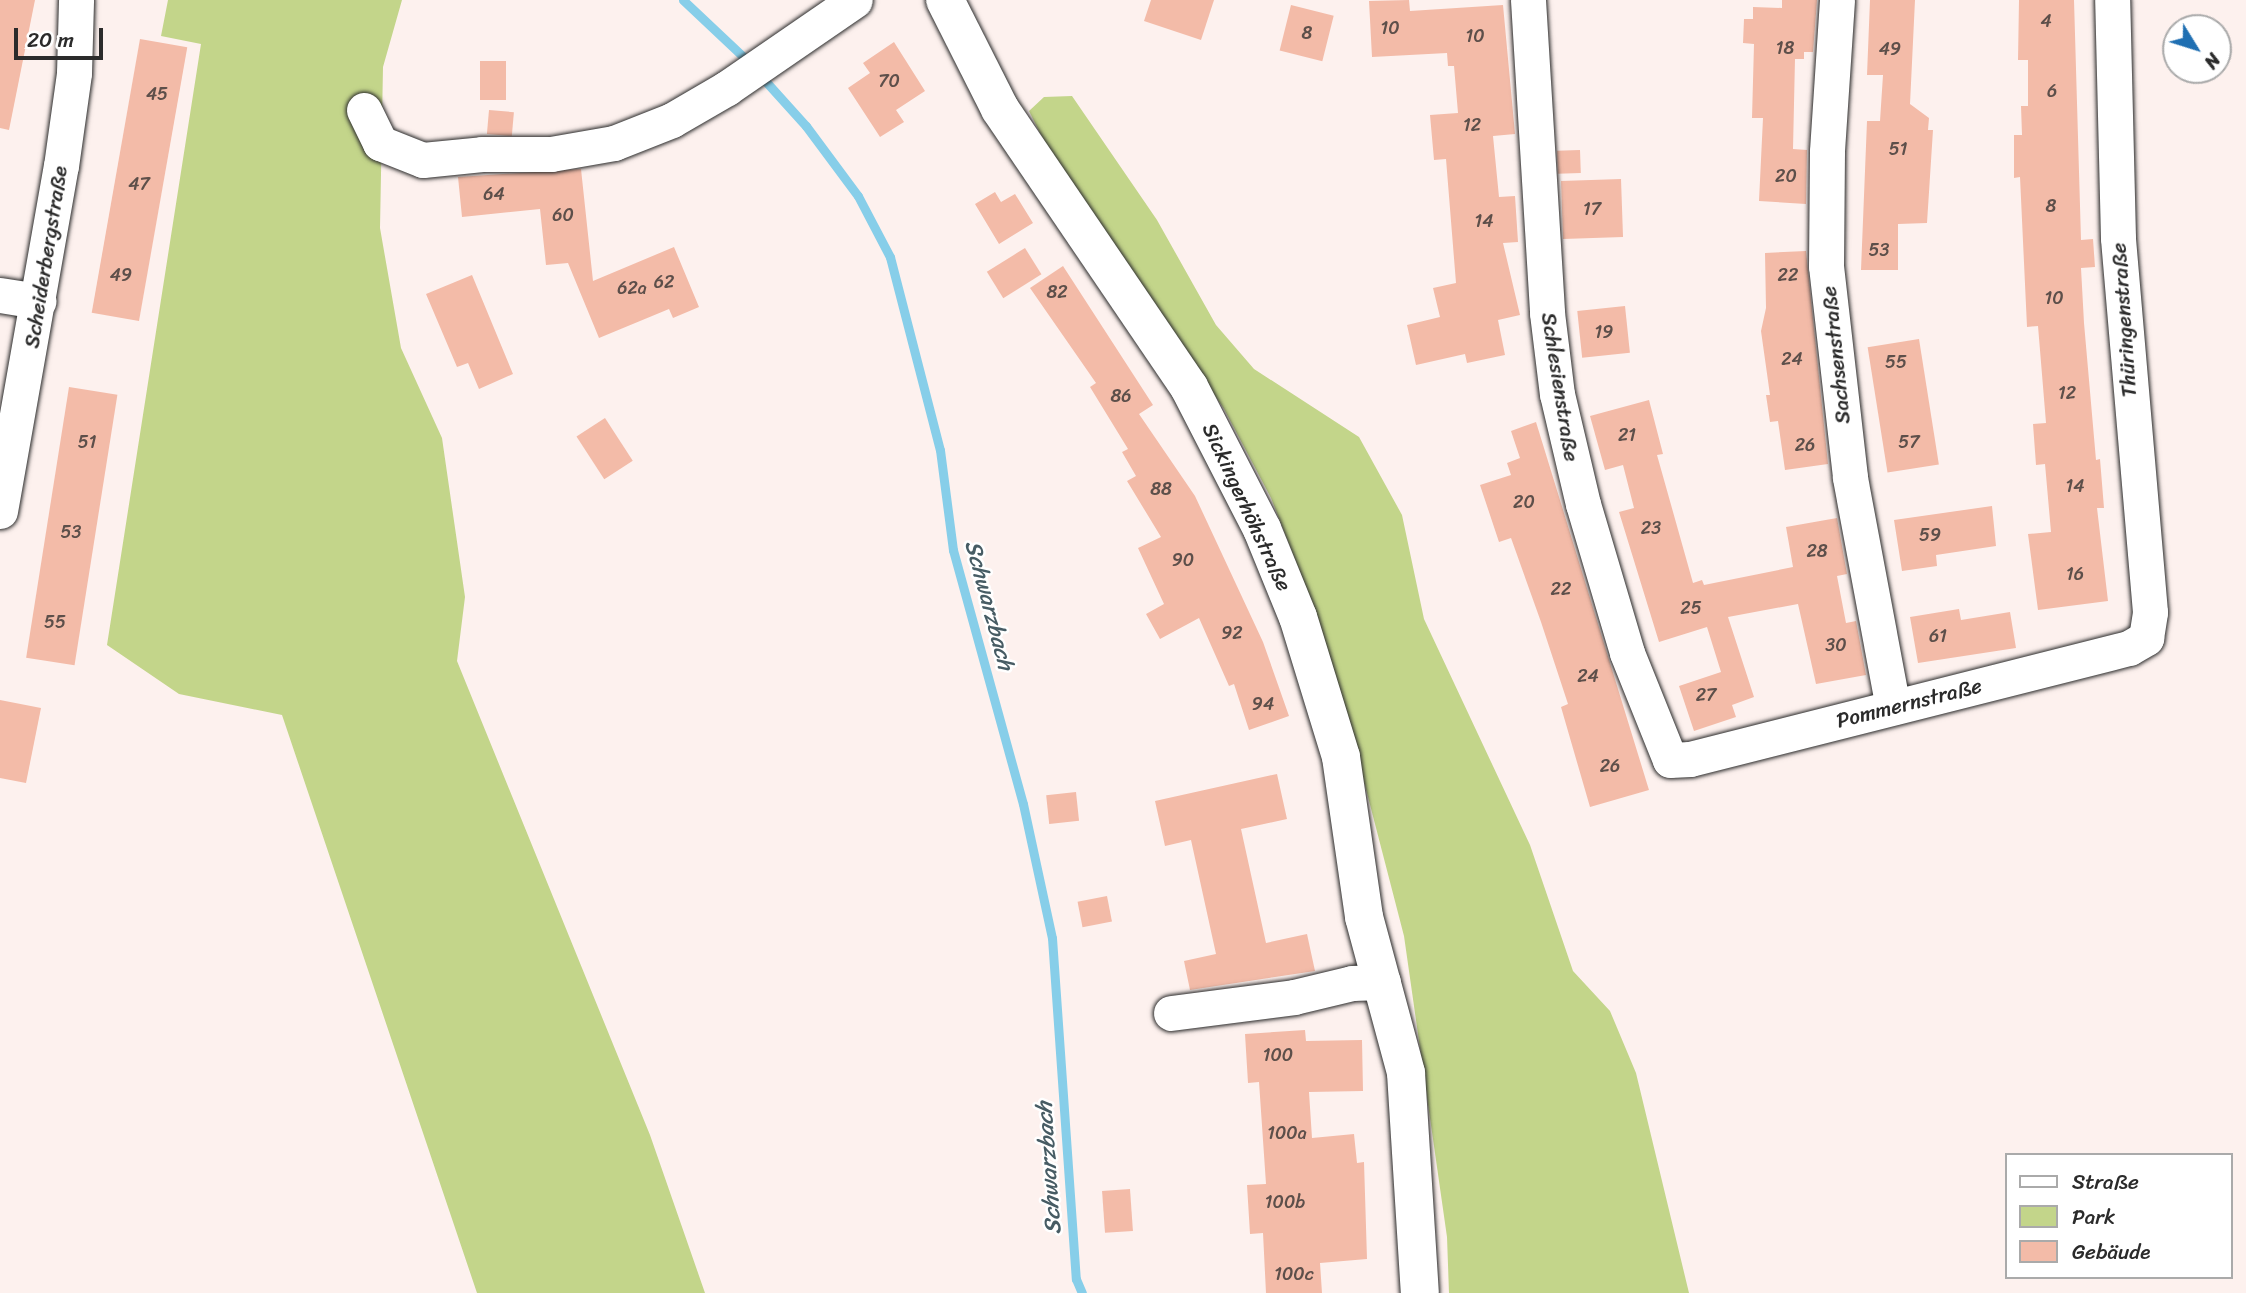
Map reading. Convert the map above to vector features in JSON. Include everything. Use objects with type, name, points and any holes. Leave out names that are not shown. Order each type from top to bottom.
[{"type":"main road","name":"Sickingerhöhstraße","points":[[945,0],[970,54],[1031,159],[1189,387],[1262,529],[1298,617],[1330,713],[1341,757],[1364,917],[1406,1073],[1420,1293]]},
{"type":"street","name":"Scheiderbergstraße","points":[[0,511],[39,301],[74,73],[76,0]]},
{"type":"street","points":[[364,110],[380,143],[423,160],[482,154],[551,155],[614,143],[672,120],[705,101],[855,0]]},
{"type":"street","name":"Schlesienstraße","points":[[1528,0],[1547,313],[1557,394],[1571,458],[1627,653],[1670,760]]},
{"type":"street","name":"Sachsenstraße","points":[[1837,0],[1827,152],[1826,266],[1850,478],[1893,707]]},
{"type":"street","name":"Thüringenstraße","points":[[2112,0],[2118,238],[2150,612],[2146,638]]},
{"type":"street","points":[[0,295],[39,301]]},
{"type":"street","name":"Pommernstraße","points":[[1670,760],[1690,759],[2129,648],[2146,638]]},
{"type":"street","points":[[1171,1013],[1294,997],[1352,983],[1383,982]]},
{"type":"green space","points":[[168,0],[402,0],[383,67],[380,228],[401,348],[442,438],[465,597],[457,661],[650,1135],[705,1293],[477,1293],[282,715],[179,694],[107,645],[201,44],[161,36]]},
{"type":"green space","points":[[1072,96],[1157,220],[1216,325],[1254,369],[1359,437],[1402,515],[1424,619],[1530,845],[1573,971],[1610,1011],[1636,1073],[1689,1293],[1449,1293],[1447,1237],[1404,936],[1345,708],[1306,587],[1271,498],[1224,409],[1045,143],[1029,111],[1044,97]]},
{"type":"building","points":[[0,0],[35,0],[9,130],[0,128]]},
{"type":"building","points":[[1151,0],[1214,0],[1201,40],[1144,21]]},
{"type":"building","points":[[1409,0],[1410,11],[1503,5],[1515,134],[1493,136],[1499,197],[1515,196],[1518,242],[1503,243],[1520,315],[1498,320],[1505,355],[1467,363],[1465,354],[1416,365],[1407,325],[1440,317],[1433,288],[1456,283],[1446,159],[1434,160],[1430,115],[1458,113],[1454,66],[1448,66],[1447,53],[1372,57],[1369,1]]},
{"type":"building","points":[[1782,0],[1817,0],[1813,52],[1804,52],[1804,59],[1795,59],[1793,149],[1807,150],[1806,204],[1759,201],[1763,118],[1752,118],[1754,44],[1743,43],[1744,19],[1753,19],[1753,7],[1782,8]]},
{"type":"building","points":[[1870,0],[1915,0],[1910,104],[1929,118],[1928,130],[1933,130],[1927,223],[1898,224],[1898,270],[1861,270],[1867,121],[1880,121],[1883,75],[1867,75]]},
{"type":"building","points":[[2019,0],[2074,0],[2081,240],[2093,239],[2095,267],[2081,268],[2084,323],[2096,460],[2100,459],[2104,508],[2097,508],[2108,601],[2038,610],[2028,534],[2051,532],[2045,464],[2036,465],[2033,424],[2046,423],[2038,326],[2027,327],[2020,177],[2014,178],[2014,135],[2022,135],[2021,106],[2028,106],[2028,60],[2018,60]]},
{"type":"building","points":[[1291,5],[1334,16],[1322,61],[1280,51]]},
{"type":"building","points":[[140,39],[187,47],[139,321],[92,313]]},
{"type":"building","points":[[894,42],[925,91],[896,110],[904,122],[880,137],[848,88],[870,73],[863,63]]},
{"type":"building","points":[[480,61],[506,61],[506,100],[480,100]]},
{"type":"building","points":[[489,110],[514,112],[512,136],[487,134]]},
{"type":"building","points":[[1580,150],[1581,173],[1558,174],[1557,151]]},
{"type":"building","points":[[581,169],[593,281],[674,247],[699,307],[673,318],[669,309],[599,338],[568,263],[546,265],[540,209],[462,217],[458,177]]},
{"type":"building","points":[[1621,179],[1623,237],[1563,239],[1561,181]]},
{"type":"building","points":[[995,192],[1001,202],[1015,194],[1033,223],[999,244],[975,204]]},
{"type":"building","points":[[1025,248],[1041,274],[1003,298],[987,272]]},
{"type":"building","points":[[1806,251],[1828,464],[1785,470],[1778,421],[1770,422],[1766,395],[1770,395],[1761,331],[1766,308],[1765,253]]},
{"type":"building","points":[[1063,266],[1153,405],[1139,414],[1195,496],[1263,642],[1289,716],[1249,730],[1234,684],[1229,686],[1199,618],[1160,639],[1146,614],[1164,604],[1138,548],[1161,537],[1127,481],[1136,476],[1122,452],[1128,449],[1090,387],[1096,383],[1030,288]]},
{"type":"building","points":[[472,275],[513,374],[479,389],[468,363],[457,367],[426,294]]},
{"type":"building","points":[[1625,306],[1630,353],[1582,358],[1577,311]]},
{"type":"building","points":[[1919,339],[1939,464],[1888,473],[1868,347]]},
{"type":"building","points":[[69,387],[117,395],[75,665],[26,658]]},
{"type":"building","points":[[1649,400],[1663,454],[1657,455],[1693,583],[1702,580],[1704,585],[1793,567],[1786,527],[1837,518],[1847,574],[1837,576],[1846,623],[1856,621],[1866,675],[1816,684],[1798,604],[1728,617],[1754,697],[1732,705],[1736,717],[1694,731],[1679,686],[1721,672],[1707,627],[1659,642],[1619,512],[1634,508],[1623,465],[1605,470],[1590,416]]},
{"type":"building","points":[[605,418],[633,461],[604,479],[576,437]]},
{"type":"building","points":[[1536,422],[1649,790],[1590,807],[1561,707],[1568,704],[1541,622],[1511,538],[1499,542],[1480,485],[1511,475],[1507,463],[1520,458],[1511,431]]},
{"type":"building","points":[[1992,506],[1996,546],[1936,555],[1937,566],[1902,571],[1894,520]]},
{"type":"building","points":[[1959,609],[1961,620],[2010,612],[2016,648],[1918,663],[1910,617]]},
{"type":"building","points":[[0,700],[41,708],[26,783],[0,778]]},
{"type":"building","points":[[1277,774],[1287,819],[1241,829],[1266,943],[1307,934],[1315,971],[1190,990],[1184,961],[1216,954],[1191,840],[1165,846],[1155,801]]},
{"type":"building","points":[[1076,792],[1079,821],[1049,824],[1046,795]]},
{"type":"building","points":[[1107,896],[1112,922],[1083,927],[1078,902]]},
{"type":"building","points":[[1305,1030],[1306,1041],[1362,1040],[1363,1091],[1309,1092],[1312,1138],[1354,1134],[1357,1163],[1364,1162],[1367,1259],[1320,1263],[1322,1293],[1266,1293],[1263,1233],[1250,1234],[1247,1185],[1266,1184],[1259,1082],[1248,1083],[1245,1034]]},
{"type":"building","points":[[1130,1189],[1133,1231],[1105,1233],[1102,1191]]},
{"type":"waterway","name":"Schwarzbach","points":[[683,0],[751,64]]},
{"type":"waterway","name":"Schwarzbach","points":[[760,75],[806,126],[858,196],[890,257],[940,450],[953,550],[1023,804],[1052,938],[1076,1279],[1082,1293]]}]
